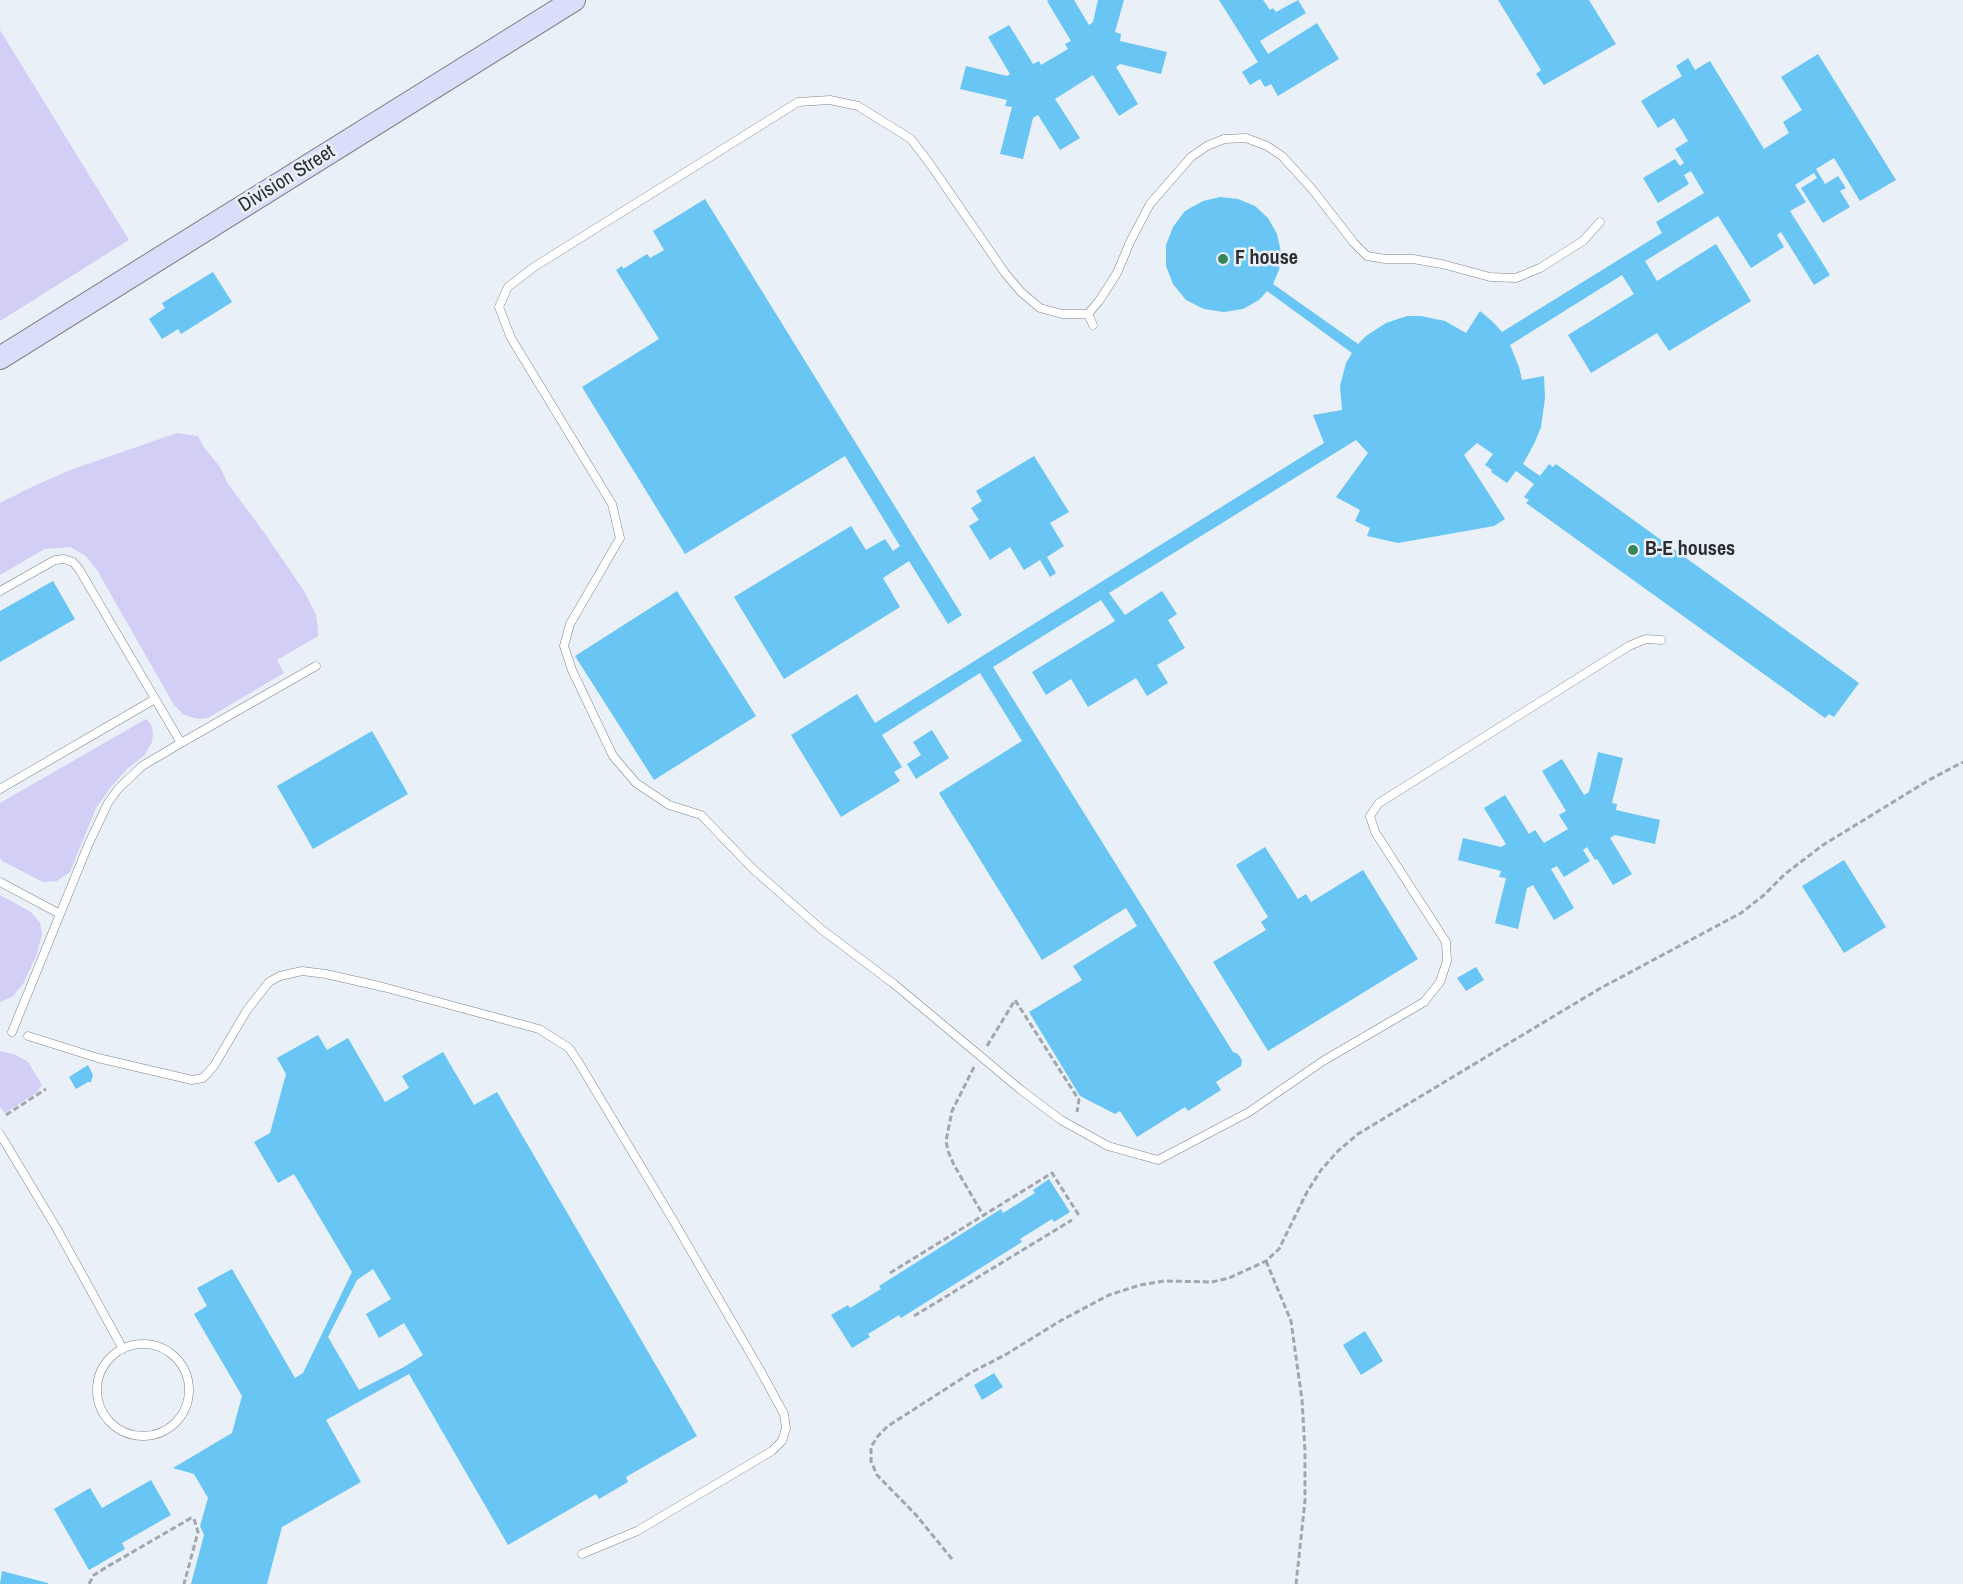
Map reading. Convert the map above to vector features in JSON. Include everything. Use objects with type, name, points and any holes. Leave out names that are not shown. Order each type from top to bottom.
[{"type":"street","name":"Division Street","points":[[0,358],[574,0]]},
{"type":"lane","points":[[1600,222],[1583,241],[1540,268],[1516,278],[1490,277],[1413,259],[1385,259],[1367,256],[1282,156],[1267,146],[1246,138],[1224,139],[1207,146],[1191,157],[1150,204],[1117,273],[1100,301],[1088,314],[1062,314],[1040,308],[1021,292],[1005,273],[911,140],[858,106],[830,100],[798,102],[544,260],[508,287],[498,307],[511,338],[612,504],[620,538],[570,624],[564,646],[572,670],[613,756],[636,783],[669,805],[701,815],[753,869],[821,929],[894,984],[1021,1090],[1061,1120],[1108,1146],[1158,1161],[1250,1112],[1323,1061],[1424,1002],[1440,982],[1447,961],[1446,942],[1375,832],[1370,816],[1379,802],[1629,646],[1646,639],[1661,640]]},
{"type":"lane","points":[[1088,314],[1093,325]]},
{"type":"lane","points":[[0,591],[54,560],[64,559],[73,562],[79,568],[181,743]]},
{"type":"lane","points":[[12,1032],[100,818],[118,789],[142,766],[316,666]]},
{"type":"lane","points":[[0,789],[155,699]]},
{"type":"lane","points":[[0,882],[60,914]]},
{"type":"lane","points":[[28,1036],[98,1058],[192,1080],[203,1078],[214,1066],[247,1010],[269,982],[280,976],[302,971],[383,987],[539,1029],[569,1048],[656,1191],[760,1370],[784,1414],[786,1428],[782,1441],[772,1451],[637,1531],[582,1554]]},
{"type":"lane","points":[[0,1134],[57,1228],[123,1348]]},
{"type":"lane","points":[[137,1344],[152,1344],[177,1359],[185,1371],[189,1385],[189,1400],[183,1414],[174,1425],[162,1433],[147,1437],[131,1436],[117,1429],[105,1418],[98,1403],[96,1387],[100,1371],[109,1358],[123,1348],[137,1344]]},
{"type":"path","points":[[952,1559],[916,1515],[877,1475],[871,1461],[871,1447],[888,1426],[972,1372],[1108,1295],[1140,1285],[1164,1281],[1212,1282],[1229,1278],[1266,1260],[1279,1249],[1307,1192],[1321,1170],[1358,1134],[1599,989],[1741,913],[1785,874],[1823,845],[1929,780],[1963,762]]},
{"type":"path","points":[[986,1047],[1015,1000],[1079,1100],[1077,1112]]},
{"type":"path","points":[[976,1063],[952,1111],[946,1141],[954,1165],[983,1215]]},
{"type":"path","points":[[6,1115],[46,1089]]},
{"type":"path","points":[[890,1273],[1052,1173],[1080,1217]]},
{"type":"path","points":[[914,1316],[1072,1220]]},
{"type":"path","points":[[1266,1260],[1291,1321],[1302,1400],[1305,1501],[1296,1584]]},
{"type":"path","points":[[89,1584],[94,1575],[191,1518],[194,1519],[198,1532],[184,1584]]},
{"type":"shaded area","points":[[0,30],[129,240],[0,321]]},
{"type":"shaded area","points":[[177,433],[198,436],[220,467],[228,484],[304,591],[316,615],[318,629],[318,636],[277,660],[284,673],[208,718],[198,719],[184,715],[174,705],[97,570],[86,556],[70,547],[45,549],[0,575],[0,503],[73,469]]},
{"type":"shaded area","points":[[146,719],[151,724],[152,742],[145,755],[128,768],[96,808],[70,872],[57,881],[43,882],[2,861],[0,858],[0,803]]},
{"type":"shaded area","points":[[0,895],[31,912],[40,923],[42,934],[37,954],[23,984],[12,997],[0,1002]]},
{"type":"shaded area","points":[[0,1051],[16,1055],[28,1062],[42,1085],[36,1093],[5,1113],[0,1107]]},
{"type":"building","points":[[1074,0],[1089,25],[1093,22],[1098,0],[1124,0],[1115,32],[1121,34],[1120,41],[1167,52],[1161,74],[1120,64],[1116,67],[1138,104],[1119,116],[1093,75],[1055,99],[1080,138],[1060,150],[1038,115],[1033,118],[1023,159],[1000,154],[1012,107],[1005,106],[1007,100],[960,89],[966,66],[1007,76],[1010,74],[988,37],[1009,25],[1033,64],[1039,61],[1041,65],[1068,49],[1065,44],[1071,41],[1047,1]]},
{"type":"building","points":[[1219,0],[1263,0],[1270,10],[1273,8],[1276,12],[1298,0],[1306,13],[1260,41],[1268,54],[1317,23],[1339,59],[1278,96],[1271,84],[1265,87],[1260,79],[1250,85],[1242,72],[1258,62]]},
{"type":"building","points":[[1498,0],[1589,0],[1616,44],[1544,85],[1536,74],[1541,70]]},
{"type":"building","points":[[1818,54],[1896,180],[1860,201],[1834,158],[1816,169],[1825,184],[1838,176],[1846,188],[1840,191],[1850,207],[1823,223],[1801,188],[1817,178],[1814,173],[1795,185],[1806,202],[1790,211],[1830,275],[1814,285],[1781,232],[1777,235],[1784,247],[1751,268],[1718,216],[1645,261],[1657,281],[1716,244],[1751,301],[1669,351],[1657,333],[1591,373],[1568,335],[1634,294],[1622,275],[1510,345],[1522,380],[1544,376],[1545,398],[1541,427],[1523,464],[1540,476],[1549,464],[1553,467],[1556,464],[1859,683],[1834,717],[1829,714],[1825,718],[1526,503],[1529,500],[1524,497],[1534,484],[1516,471],[1507,483],[1491,472],[1492,470],[1485,465],[1493,454],[1477,443],[1464,455],[1505,519],[1494,526],[1398,543],[1367,536],[1370,528],[1355,521],[1360,510],[1336,497],[1368,453],[1356,440],[1109,593],[1125,615],[1162,591],[1177,614],[1168,620],[1185,648],[1157,665],[1168,683],[1147,696],[1136,678],[1088,707],[1071,679],[1046,695],[1032,672],[1115,621],[1101,600],[993,667],[1233,1052],[1238,1054],[1242,1060],[1241,1066],[1216,1082],[1221,1090],[1188,1111],[1185,1107],[1137,1137],[1120,1111],[1115,1114],[1080,1096],[1029,1012],[1082,980],[1073,966],[1137,926],[1126,908],[1042,960],[939,793],[1022,741],[980,673],[882,735],[902,767],[894,772],[900,781],[841,817],[791,735],[857,694],[875,723],[1324,443],[1313,415],[1342,410],[1340,386],[1346,363],[1352,353],[1267,291],[1259,300],[1243,309],[1224,312],[1204,309],[1186,300],[1173,284],[1166,266],[1166,245],[1173,227],[1185,211],[1203,201],[1220,197],[1238,199],[1255,206],[1268,218],[1277,234],[1281,252],[1279,270],[1273,284],[1358,344],[1386,323],[1407,316],[1421,316],[1445,321],[1466,333],[1480,311],[1502,332],[1662,233],[1656,222],[1704,193],[1691,171],[1684,175],[1689,184],[1658,203],[1643,178],[1675,159],[1680,166],[1684,163],[1675,149],[1688,141],[1674,118],[1658,128],[1641,101],[1682,76],[1676,66],[1688,58],[1695,70],[1710,61],[1764,149],[1789,133],[1783,122],[1802,110],[1781,77]]},
{"type":"building","points":[[705,199],[962,615],[948,624],[909,561],[883,578],[900,607],[784,679],[734,597],[851,526],[866,550],[885,539],[893,551],[900,546],[845,456],[685,554],[582,387],[659,339],[616,270],[622,266],[623,269],[647,254],[650,258],[664,250],[653,231]]},
{"type":"building","points":[[213,272],[232,302],[181,334],[178,329],[162,339],[149,319],[165,308],[162,303]]},
{"type":"building","points":[[1034,456],[1069,512],[1050,523],[1064,546],[1047,557],[1056,573],[1050,577],[1040,560],[1024,570],[1010,547],[990,560],[969,526],[979,520],[971,508],[982,501],[976,491]]},
{"type":"building","points":[[53,581],[75,619],[0,662],[0,611]]},
{"type":"building","points":[[677,591],[756,716],[654,780],[575,656]]},
{"type":"building","points":[[932,730],[949,758],[916,779],[907,764],[921,755],[913,742]]},
{"type":"building","points":[[372,731],[408,794],[313,849],[277,786]]},
{"type":"building","points":[[1598,752],[1623,758],[1612,803],[1617,804],[1616,810],[1660,820],[1655,844],[1615,835],[1610,838],[1632,874],[1613,885],[1587,847],[1583,850],[1590,861],[1564,877],[1557,866],[1551,869],[1574,908],[1554,920],[1533,885],[1527,888],[1518,929],[1495,923],[1506,878],[1499,877],[1501,871],[1458,860],[1463,838],[1501,847],[1506,844],[1484,808],[1505,795],[1529,834],[1535,830],[1544,843],[1568,829],[1559,815],[1566,811],[1542,771],[1562,759],[1584,795],[1589,792]]},
{"type":"building","points":[[1265,847],[1298,899],[1306,894],[1311,902],[1363,870],[1418,959],[1268,1051],[1213,962],[1266,930],[1261,922],[1268,917],[1236,865]]},
{"type":"building","points":[[1844,860],[1886,927],[1844,953],[1802,886]]},
{"type":"building","points":[[1476,967],[1484,980],[1466,991],[1457,978]]},
{"type":"building","points":[[318,1035],[327,1050],[348,1038],[385,1102],[409,1088],[402,1076],[443,1052],[474,1105],[497,1092],[697,1436],[626,1477],[628,1482],[599,1499],[596,1494],[508,1545],[409,1374],[326,1420],[361,1482],[282,1527],[267,1584],[191,1584],[204,1535],[200,1526],[208,1498],[194,1474],[173,1468],[232,1433],[242,1396],[194,1314],[207,1306],[197,1288],[232,1269],[295,1378],[303,1373],[352,1272],[294,1174],[278,1183],[254,1142],[270,1133],[286,1074],[277,1058]],"holes":[[[373,1269],[391,1299],[366,1314],[379,1338],[404,1323],[423,1355],[359,1390],[328,1337],[357,1280]]]},
{"type":"building","points":[[88,1065],[93,1075],[91,1082],[76,1089],[69,1077]]},
{"type":"building","points":[[1049,1179],[1070,1212],[1054,1222],[1052,1219],[1020,1239],[1022,1242],[901,1318],[899,1315],[868,1334],[870,1337],[852,1348],[831,1315],[848,1305],[850,1308],[881,1289],[879,1286],[1001,1209],[1003,1213],[1035,1193],[1033,1190]]},
{"type":"building","points":[[1365,1331],[1383,1361],[1361,1375],[1343,1345]]},
{"type":"building","points":[[994,1373],[1003,1387],[982,1400],[974,1385]]},
{"type":"building","points":[[151,1480],[171,1515],[122,1543],[125,1549],[89,1570],[54,1509],[90,1488],[102,1508]]},
{"type":"building","points":[[2,1571],[48,1583],[48,1584],[0,1584]]},
{"type":"place","name":"F house","points":[[1223,259]]},
{"type":"place","name":"B-E houses","points":[[1633,550]]}]
